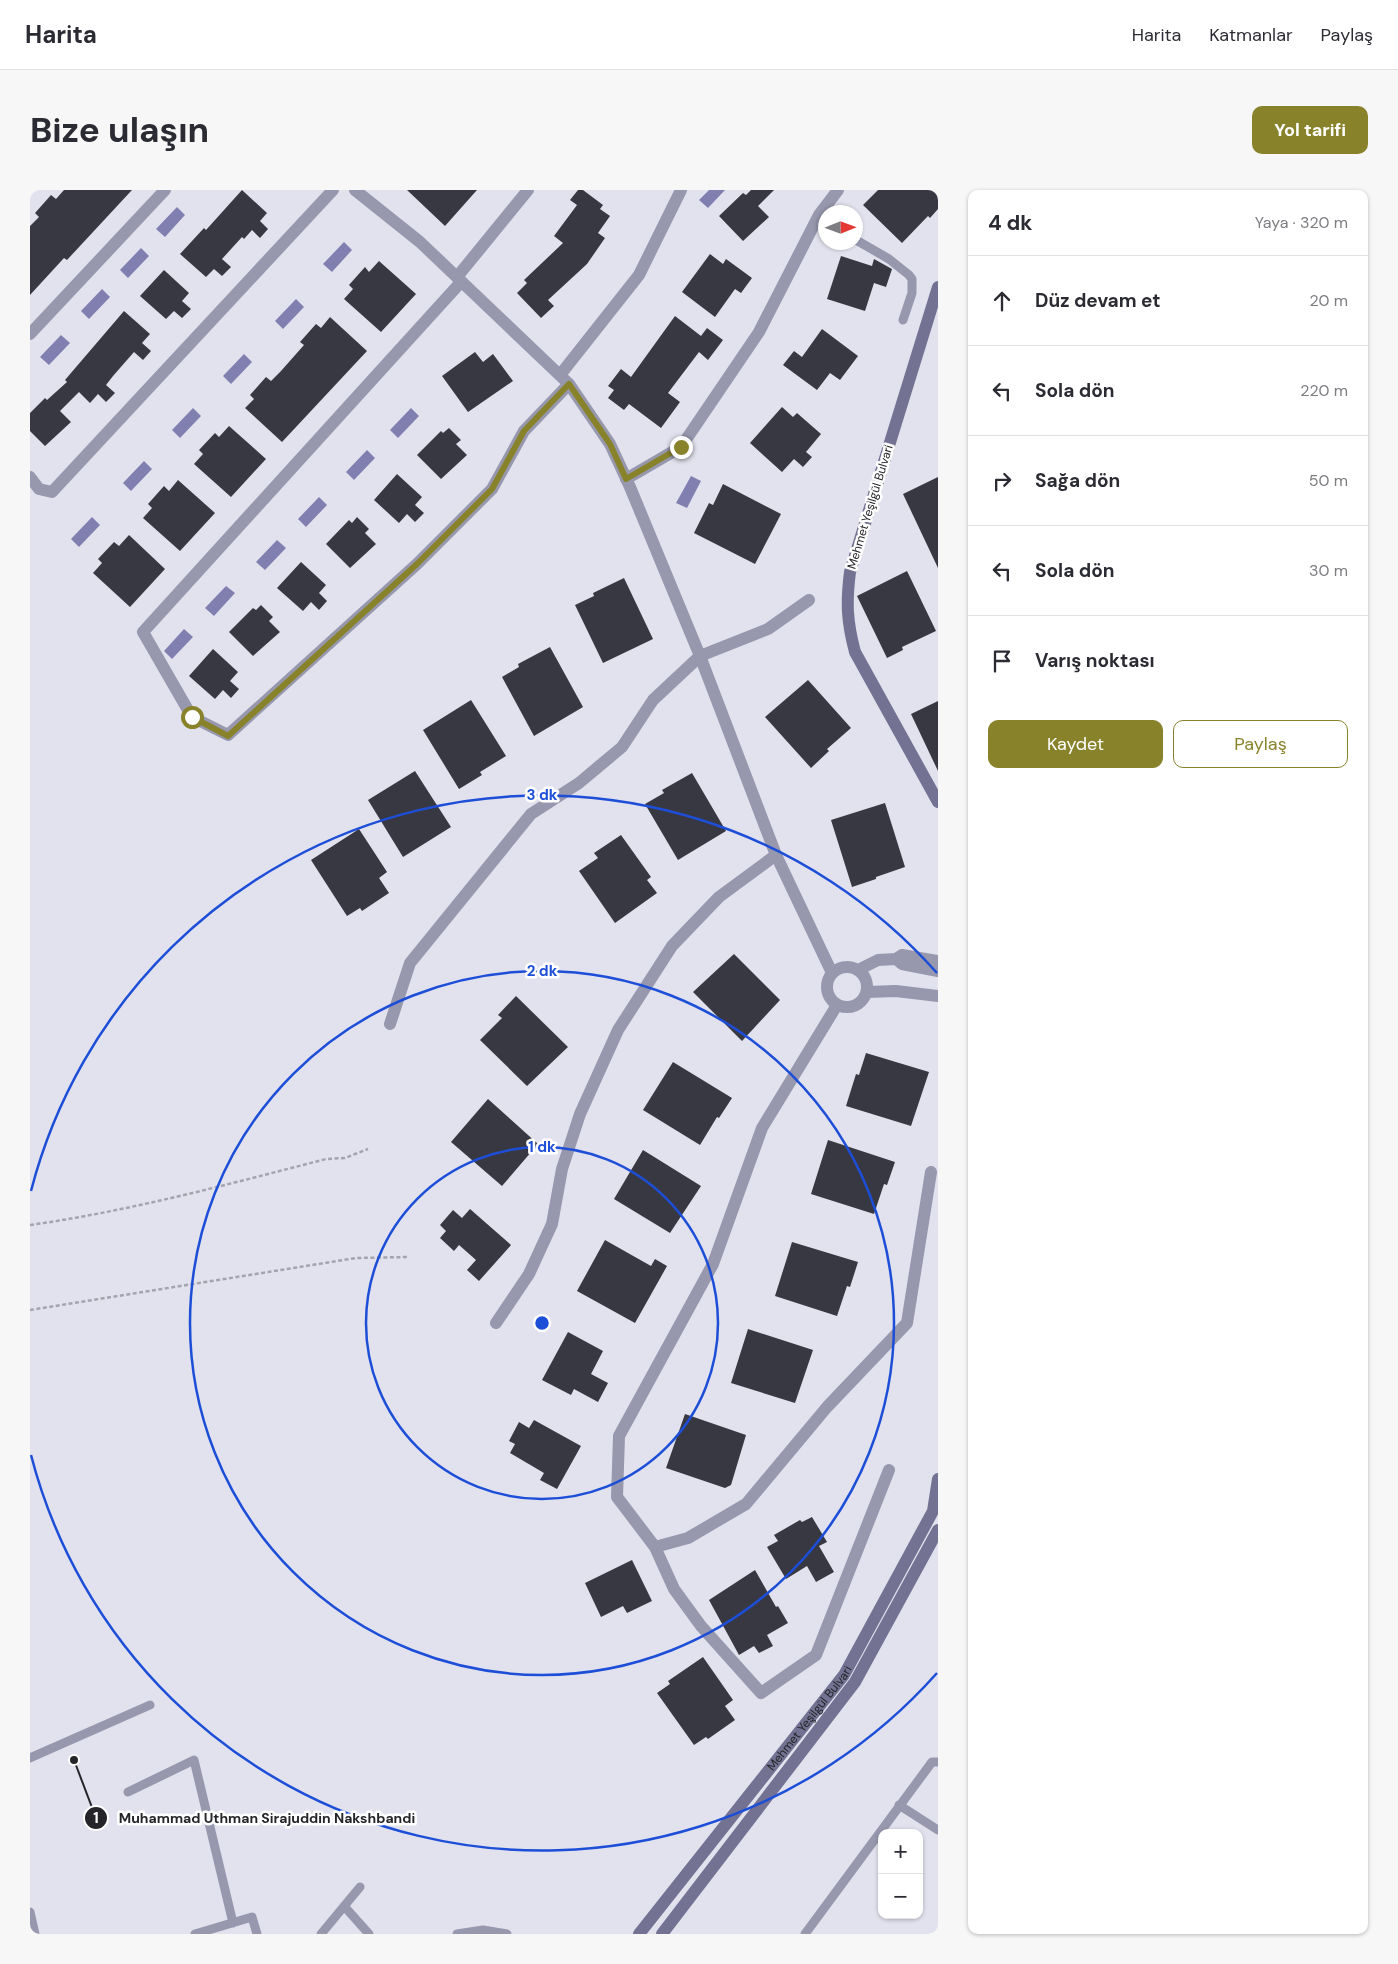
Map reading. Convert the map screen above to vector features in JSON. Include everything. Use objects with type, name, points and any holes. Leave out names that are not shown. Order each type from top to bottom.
[{"type":"main road","name":"Mehmet Yeşilgül Bulvari","points":[[938,287],[850,572],[846,597],[848,626],[855,652],[938,802]]},
{"type":"main road","name":"Mehmet Yeşilgül Bulvari","points":[[639,1934],[844,1675],[933,1511],[938,1479]]},
{"type":"main road","name":"Mehmet Yeşilgül Bulvari","points":[[662,1934],[856,1682],[938,1530]]},
{"type":"street","points":[[30,334],[165,190]]},
{"type":"street","points":[[30,477],[39,489],[52,492],[333,190]]},
{"type":"street","points":[[355,190],[420,242],[564,380],[610,444],[700,656],[776,855],[832,973]]},
{"type":"street","points":[[528,190],[459,280],[143,632],[192,717],[228,736],[417,564],[492,489],[524,431],[564,380],[638,275],[681,190]]},
{"type":"street","points":[[830,205],[838,190]]},
{"type":"street","points":[[626,479],[681,447],[759,332],[818,229]]},
{"type":"street","points":[[390,1024],[410,964],[531,814],[579,784],[622,747],[653,700],[700,656],[768,629],[809,600]]},
{"type":"street","points":[[496,1323],[530,1274],[552,1224],[562,1169],[580,1114],[618,1030],[672,946],[720,897],[776,855]]},
{"type":"street","points":[[858,970],[878,960],[896,959],[902,956],[938,961]]},
{"type":"street","points":[[896,959],[902,964],[938,971]]},
{"type":"street","points":[[844,967],[858,970],[865,978],[867,992],[863,1000],[857,1005],[844,1008],[831,1001],[826,986],[832,973],[844,967]]},
{"type":"street","points":[[867,992],[896,991],[938,996]]},
{"type":"street","points":[[837,1005],[762,1128],[713,1264],[620,1436],[617,1498],[655,1547],[674,1588],[701,1626],[761,1693],[816,1655],[889,1470]]},
{"type":"street","points":[[655,1547],[688,1538],[746,1504],[827,1407],[907,1322],[931,1172]]},
{"type":"lane","points":[[863,244],[888,259],[909,275],[912,280],[912,293],[903,320]]},
{"type":"lane","points":[[30,1758],[150,1705]]},
{"type":"lane","points":[[128,1792],[194,1760],[217,1849],[233,1923]]},
{"type":"lane","points":[[805,1934],[932,1762],[938,1762]]},
{"type":"lane","points":[[899,1805],[938,1830]]},
{"type":"lane","points":[[321,1934],[360,1888]]},
{"type":"lane","points":[[344,1906],[369,1934]]},
{"type":"lane","points":[[30,1912],[35,1934]]},
{"type":"lane","points":[[195,1934],[252,1917],[257,1934]]},
{"type":"lane","points":[[457,1934],[482,1930],[507,1934]]},
{"type":"path","points":[[30,1225],[94,1214],[202,1191],[326,1159],[345,1158],[368,1149]]},
{"type":"path","points":[[30,1310],[356,1258],[408,1257]]},
{"type":"water","points":[[709,190],[725,190],[708,208],[699,200]]},
{"type":"water","points":[[177,207],[185,215],[165,237],[156,229]]},
{"type":"water","points":[[344,242],[352,250],[332,272],[323,264]]},
{"type":"water","points":[[141,248],[149,256],[128,278],[120,270]]},
{"type":"water","points":[[102,289],[110,297],[89,319],[81,311]]},
{"type":"water","points":[[296,299],[304,307],[283,329],[275,321]]},
{"type":"water","points":[[61,335],[70,343],[49,365],[40,357]]},
{"type":"water","points":[[244,354],[252,362],[231,384],[223,376]]},
{"type":"water","points":[[193,408],[201,416],[180,438],[172,430]]},
{"type":"water","points":[[411,408],[419,416],[398,438],[390,430]]},
{"type":"water","points":[[367,450],[375,458],[354,480],[346,472]]},
{"type":"water","points":[[144,461],[152,469],[131,491],[123,483]]},
{"type":"water","points":[[691,476],[701,481],[687,508],[676,503]]},
{"type":"water","points":[[319,497],[327,505],[306,527],[298,519]]},
{"type":"water","points":[[92,517],[100,525],[79,547],[71,539]]},
{"type":"water","points":[[277,540],[286,548],[265,570],[256,562]]},
{"type":"water","points":[[226,586],[235,593],[214,616],[205,608]]},
{"type":"water","points":[[184,629],[193,637],[172,659],[164,651]]},
{"type":"building","points":[[64,190],[132,190],[67,260],[64,258],[30,295],[30,226],[39,217],[35,213],[51,195],[56,199]]},
{"type":"building","points":[[242,190],[267,213],[260,221],[268,229],[260,238],[252,230],[244,239],[242,237],[222,259],[231,267],[222,276],[214,269],[206,277],[180,254],[204,228],[206,230]]},
{"type":"building","points":[[407,190],[477,190],[445,226]]},
{"type":"building","points":[[578,190],[583,190],[603,205],[600,209],[610,216],[598,233],[605,238],[587,264],[548,300],[554,306],[541,318],[517,293],[527,283],[524,280],[563,243],[554,236],[577,205],[570,200]]},
{"type":"building","points":[[751,190],[774,190],[758,206],[769,217],[743,241],[719,216],[743,193],[746,195]]},
{"type":"building","points":[[878,190],[938,190],[938,209],[930,218],[928,216],[902,243],[863,205]]},
{"type":"building","points":[[710,254],[723,264],[726,259],[752,278],[741,293],[735,289],[715,317],[682,292]]},
{"type":"building","points":[[841,256],[872,266],[874,259],[892,269],[886,287],[874,283],[865,311],[827,299]]},
{"type":"building","points":[[379,261],[416,294],[381,332],[344,299],[353,289],[349,285],[365,267],[369,272]]},
{"type":"building","points":[[164,270],[189,293],[182,301],[191,309],[182,318],[174,311],[166,319],[140,296]]},
{"type":"building","points":[[124,311],[150,334],[142,343],[151,351],[143,360],[134,352],[106,385],[115,393],[106,402],[98,394],[90,403],[79,392],[60,411],[71,422],[45,446],[30,431],[30,413],[45,398],[47,400],[67,382],[65,380]]},
{"type":"building","points":[[675,316],[701,336],[707,328],[723,340],[708,360],[699,352],[668,393],[680,402],[661,428],[629,404],[624,410],[608,398],[614,390],[608,386],[621,369],[631,377]]},
{"type":"building","points":[[330,317],[367,351],[282,442],[245,408],[254,399],[250,395],[266,377],[271,381],[304,345],[300,342],[316,324],[321,328]]},
{"type":"building","points":[[822,329],[858,356],[840,380],[830,373],[817,390],[783,365],[794,351],[802,357]]},
{"type":"building","points":[[475,352],[483,362],[493,354],[513,381],[468,412],[442,376]]},
{"type":"building","points":[[782,407],[793,417],[797,413],[821,434],[806,452],[812,457],[803,467],[794,459],[782,472],[750,443]]},
{"type":"building","points":[[229,426],[266,459],[231,497],[194,464],[203,454],[199,450],[215,433],[219,437]]},
{"type":"building","points":[[449,428],[461,440],[456,444],[467,455],[441,479],[417,455],[441,431],[443,433]]},
{"type":"building","points":[[397,474],[422,497],[415,505],[424,513],[415,522],[407,514],[399,523],[374,500]]},
{"type":"building","points":[[938,477],[938,568],[903,494]]},
{"type":"building","points":[[178,480],[215,513],[180,551],[143,518],[152,508],[148,504],[164,486],[169,491]]},
{"type":"building","points":[[723,484],[781,514],[755,564],[694,533],[709,503],[713,505]]},
{"type":"building","points":[[357,517],[369,529],[365,533],[376,544],[350,568],[326,544],[349,520],[352,523]]},
{"type":"building","points":[[129,535],[165,569],[130,607],[93,573],[102,563],[98,559],[114,542],[119,546]]},
{"type":"building","points":[[301,562],[326,585],[319,593],[327,601],[319,610],[311,602],[303,611],[277,588]]},
{"type":"building","points":[[907,571],[936,631],[902,647],[903,650],[887,658],[857,596]]},
{"type":"building","points":[[624,578],[653,639],[603,663],[575,605],[594,596],[593,593]]},
{"type":"building","points":[[261,605],[273,617],[269,621],[280,632],[253,656],[229,632],[253,608],[256,610]]},
{"type":"building","points":[[550,647],[583,707],[534,736],[502,677],[519,667],[518,664]]},
{"type":"building","points":[[213,649],[238,672],[230,681],[239,689],[231,698],[223,690],[215,699],[189,676]]},
{"type":"building","points":[[808,680],[851,728],[827,749],[829,751],[811,768],[765,717]]},
{"type":"building","points":[[471,700],[506,756],[480,772],[482,775],[459,789],[423,730]]},
{"type":"building","points":[[938,701],[938,771],[911,714]]},
{"type":"building","points":[[415,771],[451,827],[403,857],[368,800]]},
{"type":"building","points":[[692,773],[726,831],[678,860],[645,804],[664,793],[662,790]]},
{"type":"building","points":[[885,803],[905,867],[852,887],[831,820]]},
{"type":"building","points":[[359,829],[387,872],[379,878],[389,893],[362,911],[360,908],[347,916],[311,860]]},
{"type":"building","points":[[621,835],[651,877],[647,880],[657,893],[615,923],[579,871],[598,858],[594,853]]},
{"type":"building","points":[[734,954],[780,1000],[742,1041],[693,992]]},
{"type":"building","points":[[516,996],[568,1047],[527,1086],[480,1040],[502,1018],[498,1015]]},
{"type":"building","points":[[866,1053],[929,1072],[911,1126],[846,1106],[856,1074],[859,1075]]},
{"type":"building","points":[[673,1062],[732,1098],[719,1118],[717,1117],[700,1145],[643,1110]]},
{"type":"building","points":[[488,1099],[538,1144],[502,1186],[451,1142]]},
{"type":"building","points":[[828,1140],[895,1162],[887,1185],[884,1184],[874,1214],[811,1194]]},
{"type":"building","points":[[643,1150],[701,1186],[670,1233],[614,1199]]},
{"type":"building","points":[[470,1209],[511,1245],[479,1281],[467,1270],[476,1260],[459,1245],[454,1251],[440,1238],[446,1231],[440,1225],[453,1210],[462,1218]]},
{"type":"building","points":[[605,1240],[651,1266],[655,1259],[667,1266],[635,1323],[577,1291]]},
{"type":"building","points":[[792,1242],[858,1262],[850,1287],[847,1286],[837,1316],[775,1296]]},
{"type":"building","points":[[748,1329],[813,1350],[795,1403],[731,1383]]},
{"type":"building","points":[[568,1332],[603,1351],[591,1374],[608,1383],[598,1402],[574,1389],[571,1395],[542,1380]]},
{"type":"building","points":[[685,1414],[746,1435],[731,1485],[725,1488],[666,1468]]},
{"type":"building","points":[[534,1420],[581,1446],[557,1489],[540,1480],[544,1473],[510,1453],[515,1444],[509,1441],[519,1422],[529,1428]]},
{"type":"building","points":[[812,1517],[827,1542],[819,1546],[834,1572],[816,1582],[807,1566],[786,1579],[767,1547],[778,1541],[774,1535],[800,1520],[802,1522]]},
{"type":"building","points":[[632,1560],[652,1601],[627,1613],[623,1606],[601,1617],[585,1583]]},
{"type":"building","points":[[755,1570],[776,1607],[778,1606],[788,1623],[767,1635],[773,1646],[759,1653],[754,1646],[739,1655],[709,1600]]},
{"type":"building","points":[[703,1657],[733,1700],[725,1706],[735,1720],[708,1739],[706,1737],[694,1745],[657,1693],[670,1684],[668,1681]]},
{"type":"place","name":"Muhammad Uthman Sirajuddin Nakshbandi","points":[[74,1760]]},
{"type":"route","points":[[192,717],[228,736],[417,564],[492,489],[524,431],[569,384],[610,444],[626,479],[681,447]]}]
